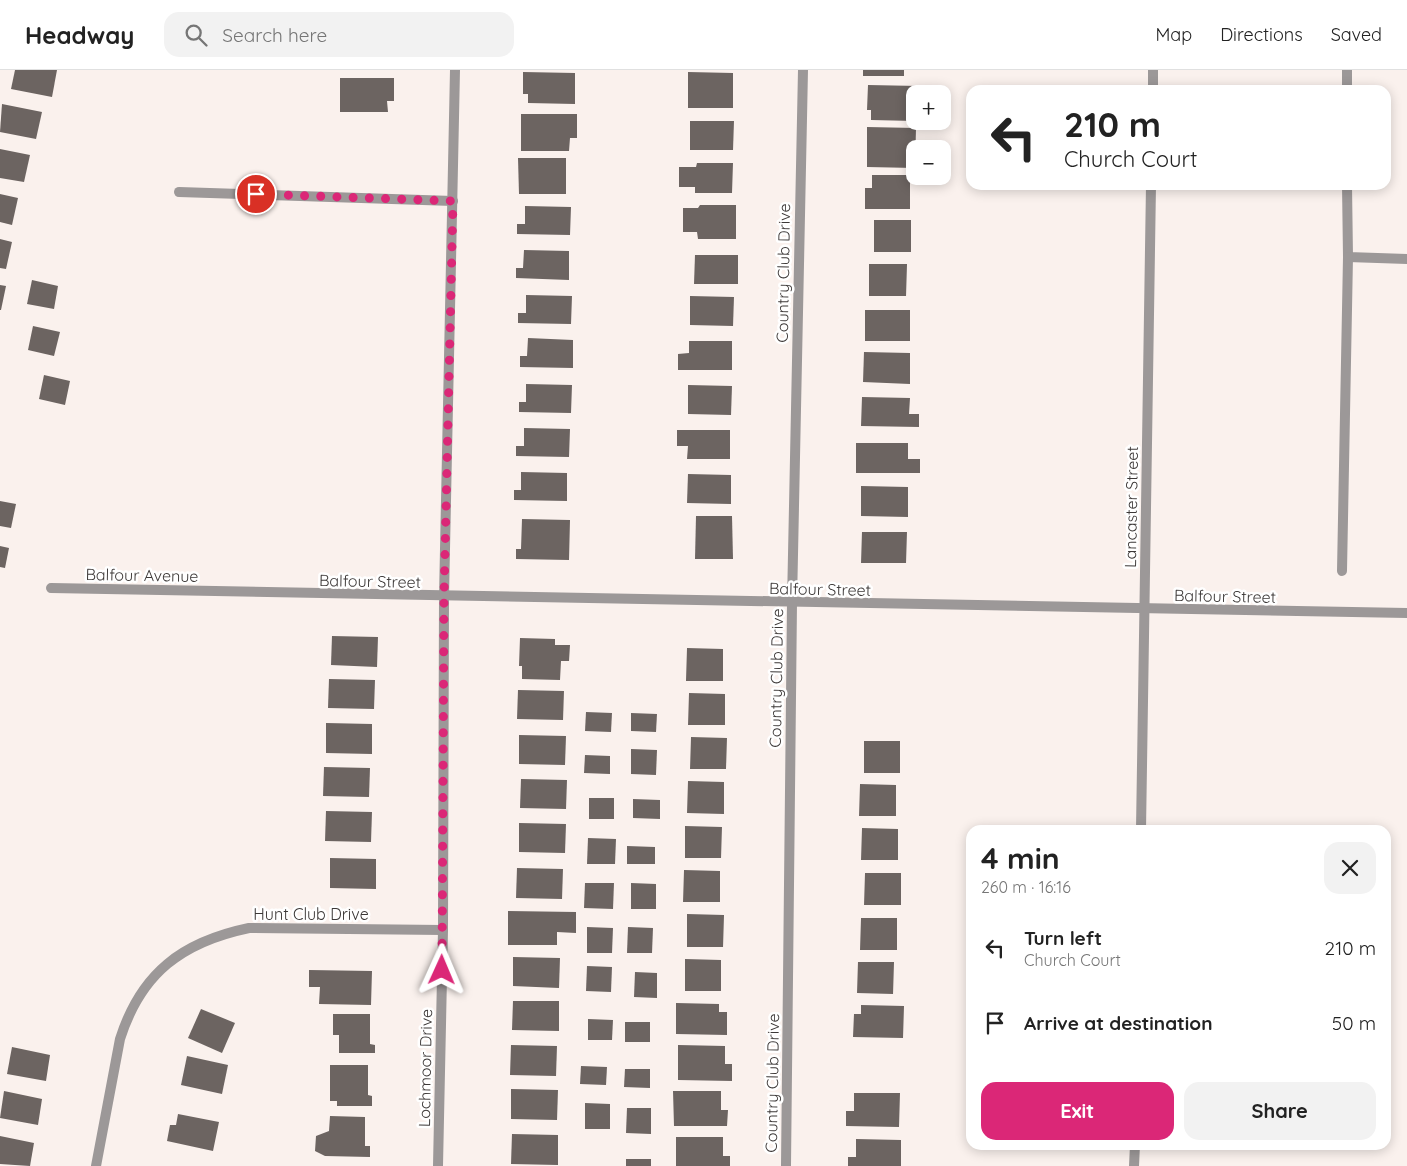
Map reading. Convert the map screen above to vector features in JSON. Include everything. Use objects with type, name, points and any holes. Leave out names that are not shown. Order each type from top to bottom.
[{"type":"street","name":"Lochmoor Drive","points":[[438,1166],[442,930],[444,597],[455,70]]},
{"type":"street","name":"Country Club Drive","points":[[786,1166],[792,603],[802,70]]},
{"type":"street","points":[[1153,70],[1153,85]]},
{"type":"street","points":[[1347,70],[1347,85]]},
{"type":"street","name":"Lancaster Street","points":[[1141,825],[1151,190]]},
{"type":"street","points":[[1342,571],[1348,190]]},
{"type":"street","points":[[179,192],[453,201]]},
{"type":"street","points":[[1348,257],[1407,260]]},
{"type":"street","name":"Balfour Avenue","points":[[51,588],[232,592]]},
{"type":"street","name":"Balfour Street","points":[[232,592],[1407,614]]},
{"type":"street","name":"Hunt Club Drive","points":[[96,1166],[120,1039],[126,1020],[134,1002],[154,976],[173,958],[195,944],[219,934],[248,928],[442,930]]},
{"type":"street","points":[[1134,1166],[1135,1150]]},
{"type":"building","points":[[15,70],[57,70],[52,97],[11,89]]},
{"type":"building","points":[[863,70],[904,70],[904,76],[863,76]]},
{"type":"building","points":[[523,72],[575,73],[575,104],[528,103],[528,94],[523,94]]},
{"type":"building","points":[[688,72],[733,73],[733,108],[688,108]]},
{"type":"building","points":[[340,78],[394,78],[394,101],[387,101],[388,112],[340,112]]},
{"type":"building","points":[[868,85],[906,86],[906,121],[871,120],[871,110],[867,110]]},
{"type":"building","points":[[2,104],[42,112],[36,139],[0,132]]},
{"type":"building","points":[[521,114],[577,114],[577,138],[570,138],[569,151],[521,151]]},
{"type":"building","points":[[690,121],[734,121],[733,150],[690,150]]},
{"type":"building","points":[[867,127],[906,128],[906,130],[916,130],[916,140],[906,140],[906,168],[867,167]]},
{"type":"building","points":[[0,149],[30,155],[24,182],[0,178]]},
{"type":"building","points":[[518,158],[566,158],[566,194],[519,194]]},
{"type":"building","points":[[697,163],[733,163],[732,193],[695,193],[695,187],[679,187],[679,167],[696,167]]},
{"type":"building","points":[[872,175],[906,175],[906,185],[910,185],[910,209],[865,209],[865,188],[872,188]]},
{"type":"building","points":[[0,194],[18,198],[12,225],[0,222]]},
{"type":"building","points":[[700,205],[736,205],[736,239],[698,239],[697,232],[683,232],[683,208],[698,208]]},
{"type":"building","points":[[525,206],[571,207],[570,235],[517,234],[517,224],[525,224]]},
{"type":"building","points":[[874,220],[911,220],[911,252],[874,252]]},
{"type":"building","points":[[0,239],[12,242],[6,269],[0,268]]},
{"type":"building","points":[[524,250],[569,251],[569,280],[516,278],[516,268],[523,268]]},
{"type":"building","points":[[695,255],[738,255],[738,284],[694,284]]},
{"type":"building","points":[[869,264],[907,264],[906,296],[869,296]]},
{"type":"building","points":[[32,280],[58,286],[54,309],[27,304]]},
{"type":"building","points":[[0,285],[6,286],[1,310],[0,310]]},
{"type":"building","points":[[526,295],[572,296],[571,324],[518,323],[518,313],[526,313]]},
{"type":"building","points":[[690,296],[734,297],[733,326],[690,325]]},
{"type":"building","points":[[865,310],[910,310],[910,341],[865,341]]},
{"type":"building","points":[[33,326],[60,332],[54,356],[28,350]]},
{"type":"building","points":[[528,338],[573,340],[573,368],[520,367],[520,356],[527,356]]},
{"type":"building","points":[[689,341],[732,341],[732,370],[678,370],[678,354],[689,353]]},
{"type":"building","points":[[864,352],[910,353],[910,384],[863,382]]},
{"type":"building","points":[[44,375],[70,381],[65,405],[39,399]]},
{"type":"building","points":[[526,384],[572,385],[571,413],[519,412],[519,402],[526,402]]},
{"type":"building","points":[[688,385],[732,386],[731,415],[688,414]]},
{"type":"building","points":[[862,397],[910,398],[909,414],[919,414],[919,427],[861,426]]},
{"type":"building","points":[[524,428],[570,429],[569,457],[516,456],[516,446],[524,446]]},
{"type":"building","points":[[677,430],[730,430],[730,459],[687,459],[688,446],[677,446]]},
{"type":"building","points":[[856,443],[908,443],[908,459],[920,459],[920,473],[856,473]]},
{"type":"building","points":[[521,472],[567,473],[567,501],[514,500],[514,490],[521,490]]},
{"type":"building","points":[[688,474],[731,475],[731,504],[687,503]]},
{"type":"building","points":[[861,486],[908,487],[908,517],[861,516]]},
{"type":"building","points":[[0,501],[16,504],[11,528],[0,526]]},
{"type":"building","points":[[696,516],[732,516],[733,559],[695,559]]},
{"type":"building","points":[[522,519],[570,520],[569,560],[516,559],[516,549],[521,549]]},
{"type":"building","points":[[862,532],[907,532],[906,563],[861,563]]},
{"type":"building","points":[[0,546],[9,548],[5,568],[0,567]]},
{"type":"building","points":[[332,636],[378,637],[377,667],[331,665]]},
{"type":"building","points":[[520,638],[555,639],[555,645],[570,645],[569,661],[561,661],[560,680],[522,679],[522,666],[519,666]]},
{"type":"building","points":[[687,648],[723,649],[723,681],[686,681]]},
{"type":"building","points":[[329,679],[375,680],[374,709],[328,708]]},
{"type":"building","points":[[518,690],[564,691],[563,720],[517,719]]},
{"type":"building","points":[[689,693],[725,694],[725,725],[688,725]]},
{"type":"building","points":[[586,712],[612,713],[611,732],[585,731]]},
{"type":"building","points":[[631,713],[657,714],[656,732],[631,731]]},
{"type":"building","points":[[326,723],[372,724],[372,754],[326,753]]},
{"type":"building","points":[[519,735],[566,736],[565,765],[519,764]]},
{"type":"building","points":[[691,737],[727,738],[726,769],[690,769]]},
{"type":"building","points":[[864,741],[900,741],[900,773],[864,773]]},
{"type":"building","points":[[631,749],[657,750],[656,775],[631,774]]},
{"type":"building","points":[[585,755],[610,756],[610,774],[584,773]]},
{"type":"building","points":[[324,767],[370,768],[369,797],[323,796]]},
{"type":"building","points":[[521,779],[567,780],[566,809],[520,808]]},
{"type":"building","points":[[688,781],[724,782],[724,814],[687,813]]},
{"type":"building","points":[[860,784],[896,785],[896,816],[859,816]]},
{"type":"building","points":[[589,798],[614,798],[614,819],[589,819]]},
{"type":"building","points":[[633,799],[660,800],[660,819],[633,818]]},
{"type":"building","points":[[326,811],[372,812],[371,842],[325,841]]},
{"type":"building","points":[[519,823],[566,824],[565,853],[519,852]]},
{"type":"building","points":[[685,826],[722,827],[721,858],[685,858]]},
{"type":"building","points":[[862,828],[898,829],[898,860],[861,860]]},
{"type":"building","points":[[588,838],[616,839],[615,864],[587,864]]},
{"type":"building","points":[[627,846],[655,847],[655,864],[627,864]]},
{"type":"building","points":[[330,858],[376,859],[376,889],[330,888]]},
{"type":"building","points":[[517,868],[563,869],[562,899],[516,898]]},
{"type":"building","points":[[684,870],[720,871],[720,902],[683,902]]},
{"type":"building","points":[[865,873],[901,873],[901,905],[864,905]]},
{"type":"building","points":[[585,883],[614,883],[613,909],[584,908]]},
{"type":"building","points":[[631,883],[656,884],[656,909],[631,909]]},
{"type":"building","points":[[508,911],[576,912],[576,933],[557,932],[557,945],[508,945]]},
{"type":"building","points":[[687,914],[724,915],[723,947],[687,947]]},
{"type":"building","points":[[861,918],[897,918],[897,950],[860,950]]},
{"type":"building","points":[[587,927],[613,928],[612,953],[587,953]]},
{"type":"building","points":[[628,927],[653,928],[652,953],[627,953]]},
{"type":"building","points":[[513,957],[560,958],[559,988],[513,986]]},
{"type":"building","points":[[685,959],[721,960],[721,991],[685,991]]},
{"type":"building","points":[[858,962],[894,962],[893,994],[857,993]]},
{"type":"building","points":[[587,966],[612,967],[611,992],[586,991]]},
{"type":"building","points":[[309,970],[372,971],[371,1005],[319,1004],[320,987],[309,987]]},
{"type":"building","points":[[635,972],[657,973],[657,998],[634,997]]},
{"type":"building","points":[[513,1001],[559,1001],[559,1031],[512,1030]]},
{"type":"building","points":[[676,1003],[719,1004],[719,1012],[727,1012],[727,1035],[676,1034]]},
{"type":"building","points":[[861,1005],[904,1006],[903,1038],[853,1037],[854,1014],[861,1014]]},
{"type":"building","points":[[201,1009],[235,1023],[222,1053],[188,1038]]},
{"type":"building","points":[[333,1014],[370,1014],[370,1044],[375,1045],[375,1053],[339,1053],[339,1035],[333,1035]]},
{"type":"building","points":[[588,1019],[613,1020],[612,1040],[588,1040]]},
{"type":"building","points":[[625,1022],[650,1022],[650,1042],[625,1042]]},
{"type":"building","points":[[511,1045],[557,1046],[556,1076],[510,1075]]},
{"type":"building","points":[[678,1045],[725,1046],[725,1064],[732,1064],[732,1081],[678,1080]]},
{"type":"building","points":[[12,1047],[50,1055],[46,1081],[7,1074]]},
{"type":"building","points":[[187,1056],[228,1065],[222,1094],[181,1085]]},
{"type":"building","points":[[330,1065],[368,1065],[368,1095],[372,1096],[372,1106],[337,1106],[337,1101],[330,1101]]},
{"type":"building","points":[[581,1066],[607,1067],[606,1085],[580,1084]]},
{"type":"building","points":[[625,1069],[650,1069],[650,1088],[624,1087]]},
{"type":"building","points":[[511,1089],[558,1090],[557,1120],[511,1119]]},
{"type":"building","points":[[4,1091],[42,1099],[38,1125],[0,1118]]},
{"type":"building","points":[[673,1091],[721,1091],[721,1110],[728,1110],[727,1126],[674,1126]]},
{"type":"building","points":[[854,1093],[900,1093],[899,1127],[846,1126],[846,1111],[854,1111]]},
{"type":"building","points":[[585,1103],[610,1104],[610,1129],[585,1129]]},
{"type":"building","points":[[627,1108],[651,1108],[651,1134],[626,1133]]},
{"type":"building","points":[[178,1114],[219,1122],[213,1151],[167,1141],[170,1125],[176,1125]]},
{"type":"building","points":[[330,1116],[365,1117],[365,1146],[370,1146],[370,1157],[325,1156],[315,1151],[316,1136],[329,1131]]},
{"type":"building","points":[[512,1134],[558,1135],[558,1165],[511,1164]]},
{"type":"building","points":[[0,1136],[34,1143],[30,1166],[0,1164]]},
{"type":"building","points":[[676,1137],[723,1137],[723,1156],[730,1156],[730,1166],[676,1166]]},
{"type":"building","points":[[856,1139],[901,1140],[901,1166],[848,1166],[848,1157],[856,1157]]},
{"type":"building","points":[[626,1159],[651,1159],[651,1166],[626,1166]]},
{"type":"route","points":[[256,194],[453,201],[444,597],[442,970]]}]
